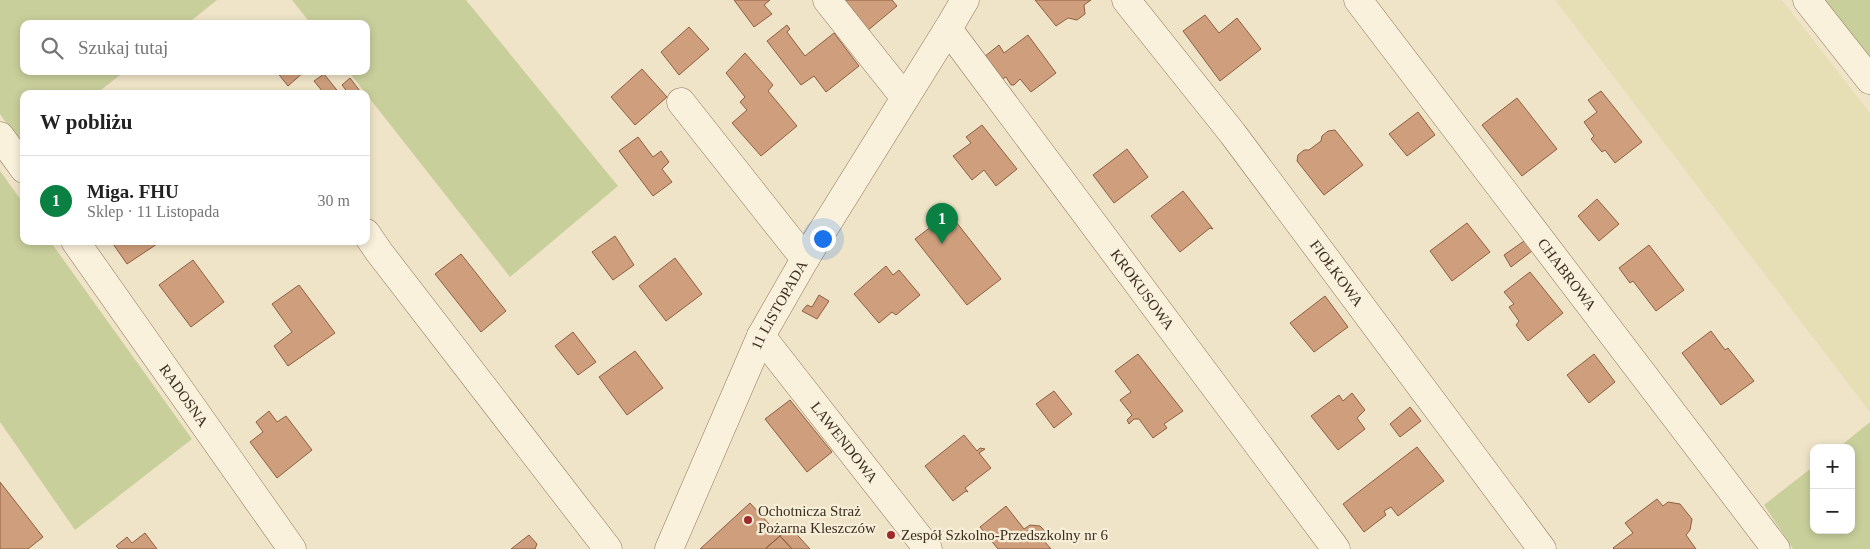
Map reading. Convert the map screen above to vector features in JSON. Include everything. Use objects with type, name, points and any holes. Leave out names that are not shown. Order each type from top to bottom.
[{"type":"street","points":[[827,0],[905,98]]},
{"type":"street","name":"11 LISTOPADA","points":[[669,549],[761,336],[804,259],[965,0]]},
{"type":"street","name":"FIOŁKOWA","points":[[1126,0],[1233,134],[1542,549]]},
{"type":"street","name":"CHABROWA","points":[[1358,0],[1776,549]]},
{"type":"street","points":[[1807,0],[1870,80]]},
{"type":"street","name":"KROKUSOWA","points":[[948,29],[1336,549]]},
{"type":"street","points":[[681,102],[804,259]]},
{"type":"street","points":[[0,136],[20,164]]},
{"type":"street","points":[[370,238],[608,549]]},
{"type":"street","name":"RADOSNA","points":[[78,245],[292,549]]},
{"type":"street","name":"LAWENDOWA","points":[[761,336],[928,549]]},
{"type":"shaded area","points":[[1555,0],[1782,0],[1870,113],[1870,412]]},
{"type":"green space","points":[[0,0],[217,0],[192,20],[20,20],[20,75],[120,75],[101,90],[20,90],[20,142],[0,114]]},
{"type":"green space","points":[[292,0],[466,0],[618,186],[510,277],[370,99],[370,90],[363,90],[351,75],[370,75],[370,20],[308,20]]},
{"type":"green space","points":[[1819,0],[1870,0],[1870,65]]},
{"type":"green space","points":[[0,171],[20,198],[20,245],[53,245],[192,439],[75,530],[0,422]]},
{"type":"green space","points":[[1870,422],[1870,549],[1793,549],[1764,505],[1810,469],[1810,534],[1855,534],[1855,444],[1843,444]]},
{"type":"building","points":[[734,0],[770,0],[764,5],[772,14],[754,27]]},
{"type":"building","points":[[842,0],[892,0],[897,6],[867,31]]},
{"type":"building","points":[[1035,0],[1091,0],[1084,5],[1085,14],[1077,20],[1068,18],[1056,26]]},
{"type":"building","points":[[1205,15],[1219,33],[1237,18],[1261,49],[1220,81],[1183,31]]},
{"type":"building","points":[[787,25],[790,29],[787,32],[805,56],[834,33],[859,66],[826,92],[814,76],[801,85],[767,41]]},
{"type":"building","points":[[689,27],[709,49],[679,75],[661,52]]},
{"type":"building","points":[[1028,35],[1056,73],[1031,92],[1020,79],[1014,85],[1011,85],[1006,77],[1002,79],[984,57],[999,45],[1004,53]]},
{"type":"building","points":[[745,53],[773,85],[768,91],[797,126],[761,156],[732,123],[747,110],[740,102],[745,97],[726,73]]},
{"type":"building","points":[[642,69],[667,97],[635,125],[611,97]]},
{"type":"building","points":[[279,75],[300,75],[288,86]]},
{"type":"building","points":[[325,75],[337,90],[321,90],[314,81]]},
{"type":"building","points":[[350,78],[359,90],[346,90],[342,85]]},
{"type":"building","points":[[1601,91],[1642,142],[1615,163],[1605,150],[1602,152],[1591,139],[1594,136],[1584,122],[1597,112],[1588,100]]},
{"type":"building","points":[[1517,98],[1557,149],[1522,176],[1482,125]]},
{"type":"building","points":[[1418,112],[1435,135],[1407,156],[1389,134]]},
{"type":"building","points":[[982,125],[1017,169],[996,186],[984,170],[972,180],[953,156],[971,143],[966,137]]},
{"type":"building","points":[[1335,130],[1363,165],[1324,195],[1297,161],[1298,155],[1321,141],[1322,136],[1328,131]]},
{"type":"building","points":[[638,137],[653,157],[661,151],[669,162],[662,169],[672,182],[653,196],[619,151]]},
{"type":"building","points":[[1127,149],[1148,177],[1114,203],[1093,175]]},
{"type":"building","points":[[1183,191],[1213,229],[1210,228],[1180,252],[1151,216]]},
{"type":"building","points":[[1597,199],[1619,224],[1599,241],[1578,216]]},
{"type":"building","points":[[949,213],[1001,279],[967,305],[915,239]]},
{"type":"building","points":[[1467,223],[1490,252],[1452,281],[1430,251]]},
{"type":"building","points":[[615,236],[634,265],[613,280],[592,252]]},
{"type":"building","points":[[1524,241],[1532,251],[1511,267],[1504,255]]},
{"type":"building","points":[[114,245],[156,245],[127,264]]},
{"type":"building","points":[[1649,245],[1684,290],[1656,311],[1633,281],[1630,283],[1619,268]]},
{"type":"building","points":[[461,254],[506,311],[481,332],[435,274]]},
{"type":"building","points":[[675,258],[702,294],[666,321],[639,286]]},
{"type":"building","points":[[193,260],[224,302],[191,327],[159,285]]},
{"type":"building","points":[[886,266],[893,275],[899,270],[920,295],[896,315],[892,312],[879,323],[854,294]]},
{"type":"building","points":[[1530,272],[1563,313],[1528,341],[1516,325],[1519,321],[1509,307],[1514,304],[1504,292]]},
{"type":"building","points":[[299,285],[335,333],[288,366],[274,346],[292,332],[272,304]]},
{"type":"building","points":[[819,295],[829,301],[817,319],[802,311],[807,305],[812,307]]},
{"type":"building","points":[[1325,296],[1348,327],[1314,352],[1290,323]]},
{"type":"building","points":[[1711,331],[1725,350],[1728,348],[1754,381],[1721,405],[1682,353]]},
{"type":"building","points":[[573,332],[596,362],[578,375],[555,346]]},
{"type":"building","points":[[635,351],[663,388],[627,415],[599,377]]},
{"type":"building","points":[[1138,354],[1183,411],[1164,424],[1167,428],[1153,438],[1139,419],[1134,419],[1129,424],[1127,420],[1132,415],[1120,400],[1131,392],[1115,371]]},
{"type":"building","points":[[1594,354],[1615,382],[1589,403],[1567,375]]},
{"type":"building","points":[[1054,391],[1072,414],[1054,428],[1036,404]]},
{"type":"building","points":[[1352,393],[1365,410],[1357,418],[1365,429],[1338,450],[1311,416],[1339,395],[1343,401]]},
{"type":"building","points":[[790,400],[832,452],[807,472],[765,419]]},
{"type":"building","points":[[1410,407],[1421,421],[1400,437],[1390,424]]},
{"type":"building","points":[[269,411],[277,422],[286,416],[312,450],[277,478],[250,442],[263,432],[256,422]]},
{"type":"building","points":[[964,435],[977,451],[980,448],[985,449],[979,453],[991,468],[965,488],[968,492],[966,491],[953,501],[925,466]]},
{"type":"building","points":[[1417,447],[1444,481],[1398,516],[1391,507],[1384,511],[1386,515],[1364,532],[1343,504]]},
{"type":"building","points":[[0,482],[43,537],[28,549],[0,549]]},
{"type":"building","points":[[1657,499],[1663,506],[1668,502],[1680,504],[1692,519],[1690,530],[1686,535],[1696,549],[1614,549],[1633,533],[1625,523]]},
{"type":"building","name":"Ochotnicza Straż Pożarna Kleszczów","points":[[750,503],[780,536],[765,549],[700,549]]},
{"type":"building","points":[[1006,506],[1024,529],[1030,525],[1040,526],[1046,532],[1045,542],[1051,549],[998,549],[980,527]]},
{"type":"building","points":[[790,527],[810,549],[792,549],[780,536]]},
{"type":"building","points":[[145,533],[157,549],[119,549],[116,546],[127,537],[132,543]]},
{"type":"building","points":[[529,535],[537,544],[535,549],[511,549]]},
{"type":"building","points":[[780,536],[792,549],[765,549]]},
{"type":"place","name":"Miga. FHU","points":[[942,244]]},
{"type":"place","name":"Ochotnicza Straż Pożarna Kleszczów","points":[[748,520]]},
{"type":"place","name":"Zespół Szkolno-Przedszkolny nr 6","points":[[891,535]]}]
